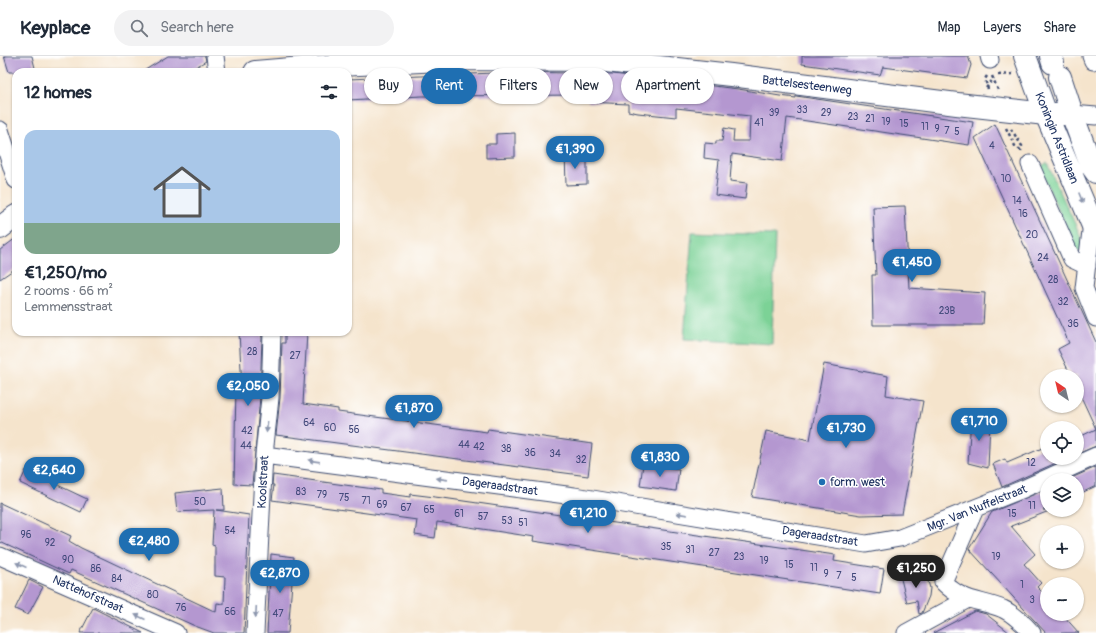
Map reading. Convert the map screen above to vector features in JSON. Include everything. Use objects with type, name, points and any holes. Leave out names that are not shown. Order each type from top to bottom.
[{"type":"main road","name":"Battelsesteenweg","points":[[303,68],[462,59],[597,60],[1046,114],[1072,114]]},
{"type":"main road","name":"Koningin Astridlaan","points":[[1028,65],[1046,114],[1094,228]]},
{"type":"main road","name":"Koningin Astridlaan","points":[[1055,65],[1091,165],[1096,172]]},
{"type":"main road","points":[[0,228],[12,219]]},
{"type":"street","points":[[215,56],[217,68]]},
{"type":"street","points":[[1072,114],[1096,116]]},
{"type":"street","points":[[0,130],[12,168]]},
{"type":"street","points":[[1030,164],[1072,259],[1087,266]]},
{"type":"street","name":"Koningin Astridlaan","points":[[1094,228],[1084,288],[1096,318]]},
{"type":"street","name":"Koolstraat","points":[[255,633],[264,455],[270,398],[272,336]]},
{"type":"street","name":"Dageraadstraat","points":[[264,455],[574,496],[866,544],[900,538]]},
{"type":"street","name":"Mgr. Van Nuffelstraat","points":[[900,538],[975,510],[1096,456]]},
{"type":"street","points":[[975,510],[943,582],[953,592],[968,599],[1004,609],[1032,633]]},
{"type":"street","name":"Nattehofstraat","points":[[0,556],[176,633]]},
{"type":"street","points":[[906,633],[968,599]]},
{"type":"green space","points":[[1047,163],[1082,239],[1081,251],[1077,252],[1039,167]]},
{"type":"green space","points":[[692,232],[775,235],[772,344],[684,339]]},
{"type":"building","points":[[4,56],[32,56],[35,68],[12,68],[12,72],[9,72]]},
{"type":"building","points":[[168,56],[205,56],[206,61],[194,68],[148,68]]},
{"type":"building","points":[[802,56],[968,56],[971,65],[967,78],[883,67],[880,75],[802,64]]},
{"type":"building","points":[[485,73],[485,96],[477,96],[477,74]]},
{"type":"building","points":[[551,73],[559,73],[559,95],[551,95]]},
{"type":"building","points":[[613,74],[621,75],[621,104],[613,103]]},
{"type":"building","points":[[413,76],[421,76],[421,96],[413,96]]},
{"type":"building","points":[[364,78],[364,99],[352,100],[352,79]]},
{"type":"building","points":[[714,86],[796,98],[796,96],[973,122],[969,145],[787,118],[782,161],[732,154],[730,181],[747,183],[745,199],[715,195],[719,160],[704,158],[705,143],[716,144],[716,141],[722,141],[724,128],[734,130],[733,141],[749,141],[750,116],[676,108],[676,117],[628,111],[628,104],[714,104]]},
{"type":"building","points":[[995,124],[1096,342],[1096,429],[1084,403],[1084,369],[1068,369],[1058,349],[1069,343],[975,138]]},
{"type":"building","points":[[515,133],[515,157],[486,158],[486,144],[496,144],[496,134]]},
{"type":"building","points":[[565,153],[579,153],[579,161],[587,161],[587,184],[566,185]]},
{"type":"building","points":[[905,206],[909,288],[985,293],[983,325],[873,325],[872,275],[876,275],[873,207]]},
{"type":"building","points":[[12,241],[12,271],[0,279],[0,250]]},
{"type":"building","points":[[239,336],[262,336],[260,397],[252,485],[234,484],[236,388],[242,388]]},
{"type":"building","points":[[285,336],[307,336],[303,404],[338,409],[338,412],[487,432],[488,429],[592,444],[588,476],[276,435],[280,398],[282,343],[285,343]]},
{"type":"building","points":[[824,364],[888,376],[886,395],[923,401],[902,514],[861,515],[752,497],[766,431],[810,440]]},
{"type":"building","points":[[971,417],[990,420],[988,468],[968,463]]},
{"type":"building","points":[[1096,429],[1096,446],[1084,451],[1084,435]]},
{"type":"building","points":[[1040,449],[1040,465],[1051,465],[1002,487],[993,464],[1005,459],[1007,463]]},
{"type":"building","points":[[643,464],[679,469],[676,491],[640,486]]},
{"type":"building","points":[[1096,467],[1096,486],[1084,492],[1084,473],[1083,473]]},
{"type":"building","points":[[26,470],[87,499],[81,512],[20,483]]},
{"type":"building","points":[[273,475],[381,490],[381,493],[410,497],[410,494],[443,498],[835,555],[834,561],[884,569],[880,594],[533,541],[534,537],[437,522],[435,538],[415,535],[417,520],[272,500],[274,485],[272,485]]},
{"type":"building","points":[[223,488],[224,510],[216,510],[249,515],[244,633],[214,633],[195,626],[71,570],[69,574],[0,542],[0,503],[71,536],[69,541],[81,548],[216,612],[217,603],[224,604],[225,577],[215,576],[215,546],[212,545],[214,510],[177,512],[175,493]]},
{"type":"building","points":[[1040,492],[1040,515],[1011,526],[1035,554],[1024,564],[1040,582],[1037,587],[1040,590],[1040,621],[1068,621],[1079,633],[1046,633],[969,549],[992,512]]},
{"type":"building","points":[[271,554],[294,557],[288,633],[267,633]]},
{"type":"building","points":[[899,571],[926,575],[930,588],[929,596],[922,613],[919,614],[917,601],[907,603]]},
{"type":"building","points":[[29,580],[43,587],[28,615],[15,609]]},
{"type":"building","points":[[93,608],[143,633],[80,633]]},
{"type":"building","points":[[975,611],[986,614],[1010,633],[933,633]]},
{"type":"place","name":"form. west","points":[[822,482]]}]
